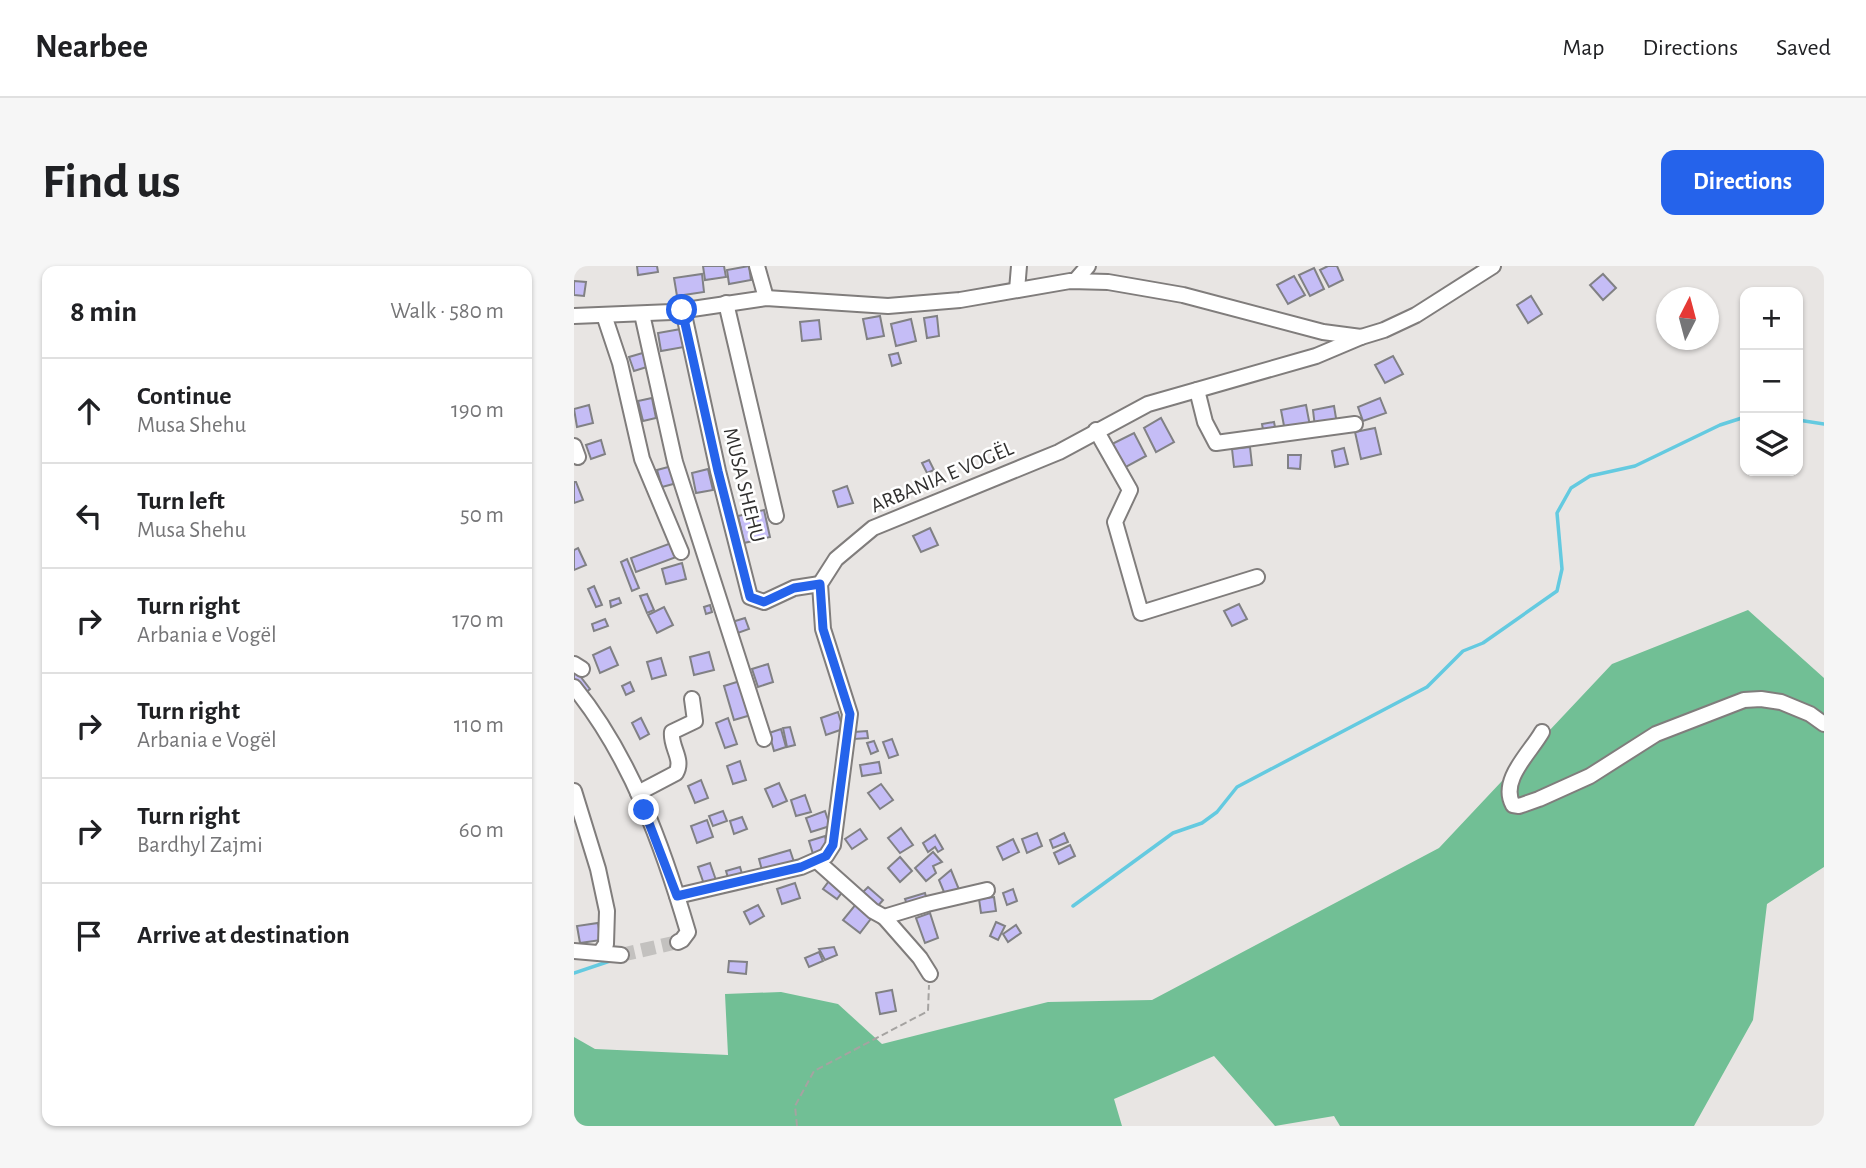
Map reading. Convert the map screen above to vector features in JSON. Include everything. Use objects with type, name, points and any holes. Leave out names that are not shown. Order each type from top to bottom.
[{"type":"street","points":[[757,266],[766,298]]},
{"type":"street","points":[[1017,290],[1019,266]]},
{"type":"street","points":[[1075,281],[1088,266]]},
{"type":"street","name":"ARBANIA E VOGËL","points":[[820,584],[836,559],[873,528],[1059,452],[1148,404],[1316,356],[1384,330],[1416,315],[1493,266]]},
{"type":"street","points":[[574,316],[642,314],[766,298],[888,306],[960,300],[1075,281],[1108,282],[1182,295],[1323,332],[1361,337]]},
{"type":"street","points":[[726,303],[776,516]]},
{"type":"street","name":"MUSA SHEHU","points":[[682,310],[750,597],[764,602],[794,588],[820,584]]},
{"type":"street","points":[[642,314],[675,462],[764,739]]},
{"type":"street","points":[[604,315],[620,363],[642,459],[681,552]]},
{"type":"street","points":[[1197,390],[1205,422],[1216,443],[1355,424]]},
{"type":"street","points":[[1096,430],[1130,490],[1115,522],[1141,613],[1257,577]]},
{"type":"street","points":[[677,896],[817,862],[826,856],[833,845],[850,714],[823,629],[820,584]]},
{"type":"street","points":[[574,687],[598,716],[638,793],[688,932],[678,942]]},
{"type":"street","points":[[1542,732],[1510,780],[1508,793],[1513,805],[1519,806],[1539,799],[1590,776],[1656,734],[1744,700],[1761,698],[1781,702],[1810,714],[1824,724]]},
{"type":"street","points":[[638,793],[677,773],[679,762],[671,737],[672,732],[695,721],[692,699]]},
{"type":"street","points":[[574,791],[598,869],[607,911],[606,944],[600,953]]},
{"type":"street","points":[[817,862],[884,917],[920,958],[930,974]]},
{"type":"street","points":[[884,917],[987,890]]},
{"type":"street","points":[[574,951],[621,955]]},
{"type":"path","points":[[797,1126],[795,1106],[814,1071],[929,1011],[930,974]]},
{"type":"green space","points":[[1748,610],[1824,678],[1824,867],[1767,904],[1753,1020],[1694,1126],[1340,1126],[1334,1116],[1275,1126],[1214,1056],[1114,1099],[1122,1126],[574,1126],[574,1037],[595,1049],[728,1055],[725,994],[781,992],[838,1004],[882,1044],[1048,1002],[1152,1000],[1439,848],[1612,664]]},
{"type":"building","points":[[637,266],[657,266],[658,272],[638,275]]},
{"type":"building","points":[[703,266],[724,266],[726,277],[705,280]]},
{"type":"building","points":[[749,266],[751,280],[729,284],[727,270]]},
{"type":"building","points":[[1337,266],[1343,280],[1329,287],[1320,270]]},
{"type":"building","points":[[1314,268],[1324,289],[1310,296],[1299,275]]},
{"type":"building","points":[[702,274],[704,292],[677,296],[674,278]]},
{"type":"building","points":[[1603,274],[1616,288],[1603,300],[1590,285]]},
{"type":"building","points":[[1294,276],[1305,295],[1288,304],[1277,285]]},
{"type":"building","points":[[574,281],[586,282],[584,296],[574,295]]},
{"type":"building","points":[[1531,296],[1542,314],[1528,323],[1517,305]]},
{"type":"building","points":[[880,316],[884,336],[867,339],[863,319]]},
{"type":"building","points":[[937,316],[939,336],[927,338],[924,318]]},
{"type":"building","points":[[911,319],[916,341],[896,346],[891,324]]},
{"type":"building","points":[[819,320],[821,339],[802,341],[800,322]]},
{"type":"building","points":[[681,329],[684,347],[661,351],[658,333]]},
{"type":"building","points":[[646,352],[650,366],[634,371],[629,357]]},
{"type":"building","points":[[898,353],[901,363],[892,366],[889,355]]},
{"type":"building","points":[[1393,356],[1403,374],[1385,383],[1375,365]]},
{"type":"building","points":[[652,398],[656,418],[643,421],[638,401]]},
{"type":"building","points":[[1380,398],[1386,413],[1363,421],[1358,407]]},
{"type":"building","points":[[589,405],[593,423],[577,427],[574,409]]},
{"type":"building","points":[[1306,405],[1310,426],[1285,431],[1281,410]]},
{"type":"building","points":[[1334,406],[1337,424],[1315,427],[1313,410]]},
{"type":"building","points":[[1161,418],[1174,442],[1156,452],[1144,428]]},
{"type":"building","points":[[1274,422],[1276,432],[1264,435],[1262,424]]},
{"type":"building","points":[[1375,428],[1381,454],[1361,459],[1355,432]]},
{"type":"building","points":[[1134,433],[1146,456],[1124,468],[1112,444]]},
{"type":"building","points":[[601,440],[605,454],[591,459],[586,445]]},
{"type":"building","points":[[1250,447],[1252,465],[1234,467],[1232,449]]},
{"type":"building","points":[[1344,448],[1348,464],[1335,467],[1332,451]]},
{"type":"building","points":[[1288,455],[1301,455],[1300,469],[1288,468]]},
{"type":"building","points":[[929,460],[934,470],[927,473],[922,463]]},
{"type":"building","points":[[672,466],[677,483],[662,487],[657,470]]},
{"type":"building","points":[[708,469],[713,490],[696,493],[692,473]]},
{"type":"building","points":[[574,482],[583,500],[574,503]]},
{"type":"building","points":[[847,486],[853,503],[838,507],[833,491]]},
{"type":"building","points":[[764,510],[770,537],[744,543],[738,516]]},
{"type":"building","points":[[930,528],[938,545],[921,552],[913,536]]},
{"type":"building","points":[[674,542],[679,556],[636,572],[631,558]]},
{"type":"building","points":[[578,548],[586,565],[574,570],[574,550]]},
{"type":"building","points":[[627,559],[639,588],[632,591],[621,562]]},
{"type":"building","points":[[682,563],[686,579],[666,584],[662,569]]},
{"type":"building","points":[[594,586],[602,605],[596,607],[588,589]]},
{"type":"building","points":[[647,594],[654,610],[647,613],[640,596]]},
{"type":"building","points":[[619,598],[621,603],[611,607],[610,601]]},
{"type":"building","points":[[1239,604],[1247,619],[1232,626],[1224,611]]},
{"type":"building","points":[[710,605],[712,612],[706,614],[704,607]]},
{"type":"building","points":[[664,607],[673,625],[657,633],[648,615]]},
{"type":"building","points":[[745,618],[749,629],[735,634],[732,622]]},
{"type":"building","points":[[605,619],[608,626],[594,631],[592,624]]},
{"type":"building","points":[[610,647],[618,665],[600,673],[593,655]]},
{"type":"building","points":[[709,652],[714,670],[694,675],[690,657]]},
{"type":"building","points":[[661,658],[666,675],[652,679],[647,662]]},
{"type":"building","points":[[768,664],[773,682],[758,687],[752,669]]},
{"type":"building","points":[[574,668],[590,689],[584,694],[574,681]]},
{"type":"building","points":[[740,681],[751,715],[734,720],[724,686]]},
{"type":"building","points":[[630,682],[634,691],[626,695],[622,686]]},
{"type":"building","points":[[838,712],[843,729],[826,735],[821,718]]},
{"type":"building","points":[[641,718],[649,734],[640,739],[632,723]]},
{"type":"building","points":[[728,718],[737,744],[725,748],[716,723]]},
{"type":"building","points":[[790,727],[795,745],[787,747],[783,728]]},
{"type":"building","points":[[781,729],[786,747],[774,751],[769,733]]},
{"type":"building","points":[[867,731],[868,738],[854,739],[854,732]]},
{"type":"building","points":[[892,739],[898,755],[889,758],[883,742]]},
{"type":"building","points":[[874,741],[878,751],[871,754],[867,743]]},
{"type":"building","points":[[740,761],[746,780],[733,784],[727,766]]},
{"type":"building","points":[[879,762],[881,773],[862,776],[860,765]]},
{"type":"building","points":[[701,780],[708,798],[695,803],[688,786]]},
{"type":"building","points":[[779,783],[787,801],[773,807],[765,789]]},
{"type":"building","points":[[881,784],[893,800],[880,809],[868,793]]},
{"type":"building","points":[[805,795],[811,812],[796,816],[791,800]]},
{"type":"building","points":[[723,811],[727,821],[713,826],[709,816]]},
{"type":"building","points":[[825,811],[830,826],[811,832],[806,818]]},
{"type":"building","points":[[742,817],[747,829],[734,834],[730,821]]},
{"type":"building","points":[[707,820],[713,837],[697,843],[691,826]]},
{"type":"building","points":[[901,828],[913,845],[900,853],[888,838]]},
{"type":"building","points":[[860,829],[867,839],[852,849],[845,839]]},
{"type":"building","points":[[1037,833],[1042,846],[1027,853],[1022,839]]},
{"type":"building","points":[[1064,833],[1068,842],[1053,848],[1050,840]]},
{"type":"building","points":[[935,835],[943,849],[938,852],[935,847],[928,852],[923,843]]},
{"type":"building","points":[[825,836],[829,850],[813,854],[809,841]]},
{"type":"building","points":[[1013,839],[1019,852],[1003,860],[997,847]]},
{"type":"building","points":[[1070,845],[1075,856],[1059,864],[1054,853]]},
{"type":"building","points":[[790,850],[795,865],[763,874],[759,859]]},
{"type":"building","points":[[933,852],[942,862],[933,866],[936,873],[926,881],[915,868]]},
{"type":"building","points":[[900,857],[912,871],[900,882],[888,868]]},
{"type":"building","points":[[710,863],[717,883],[705,887],[698,867]]},
{"type":"building","points":[[740,867],[743,877],[729,881],[726,871]]},
{"type":"building","points":[[951,870],[960,892],[946,897],[939,880]]},
{"type":"building","points":[[829,881],[843,891],[837,899],[823,889]]},
{"type":"building","points":[[795,883],[800,898],[782,904],[777,889]]},
{"type":"building","points":[[868,887],[883,900],[877,907],[861,894]]},
{"type":"building","points":[[1013,889],[1017,901],[1007,905],[1003,893]]},
{"type":"building","points":[[925,893],[927,900],[908,907],[905,899]]},
{"type":"building","points":[[994,897],[996,911],[981,913],[979,899]]},
{"type":"building","points":[[856,904],[873,916],[860,933],[843,920]]},
{"type":"building","points":[[758,905],[764,916],[750,924],[744,912]]},
{"type":"building","points":[[930,913],[938,938],[925,943],[916,918]]},
{"type":"building","points":[[996,922],[1005,926],[998,940],[990,936]]},
{"type":"building","points":[[598,923],[601,940],[580,943],[577,926]]},
{"type":"building","points":[[1016,925],[1021,933],[1008,942],[1003,934]]},
{"type":"building","points":[[834,947],[837,955],[825,960],[819,949]]},
{"type":"building","points":[[819,952],[823,961],[809,967],[805,958]]},
{"type":"building","points":[[729,961],[747,962],[746,974],[728,972]]},
{"type":"building","points":[[892,990],[896,1011],[880,1014],[876,993]]},
{"type":"waterway","points":[[1073,906],[1173,833],[1202,823],[1217,812],[1237,787],[1427,687],[1463,651],[1483,643],[1557,591],[1562,569],[1557,513],[1571,488],[1590,476],[1635,466],[1720,425],[1740,419]]},
{"type":"waterway","points":[[1803,421],[1824,424]]},
{"type":"waterway","points":[[574,973],[613,960]]},
{"type":"tunnel","points":[[621,955],[678,942]]},
{"type":"route","points":[[644,810],[677,896],[817,862],[826,856],[833,845],[848,741],[850,714],[823,629],[820,584],[794,588],[764,602],[750,597],[682,310]]}]
